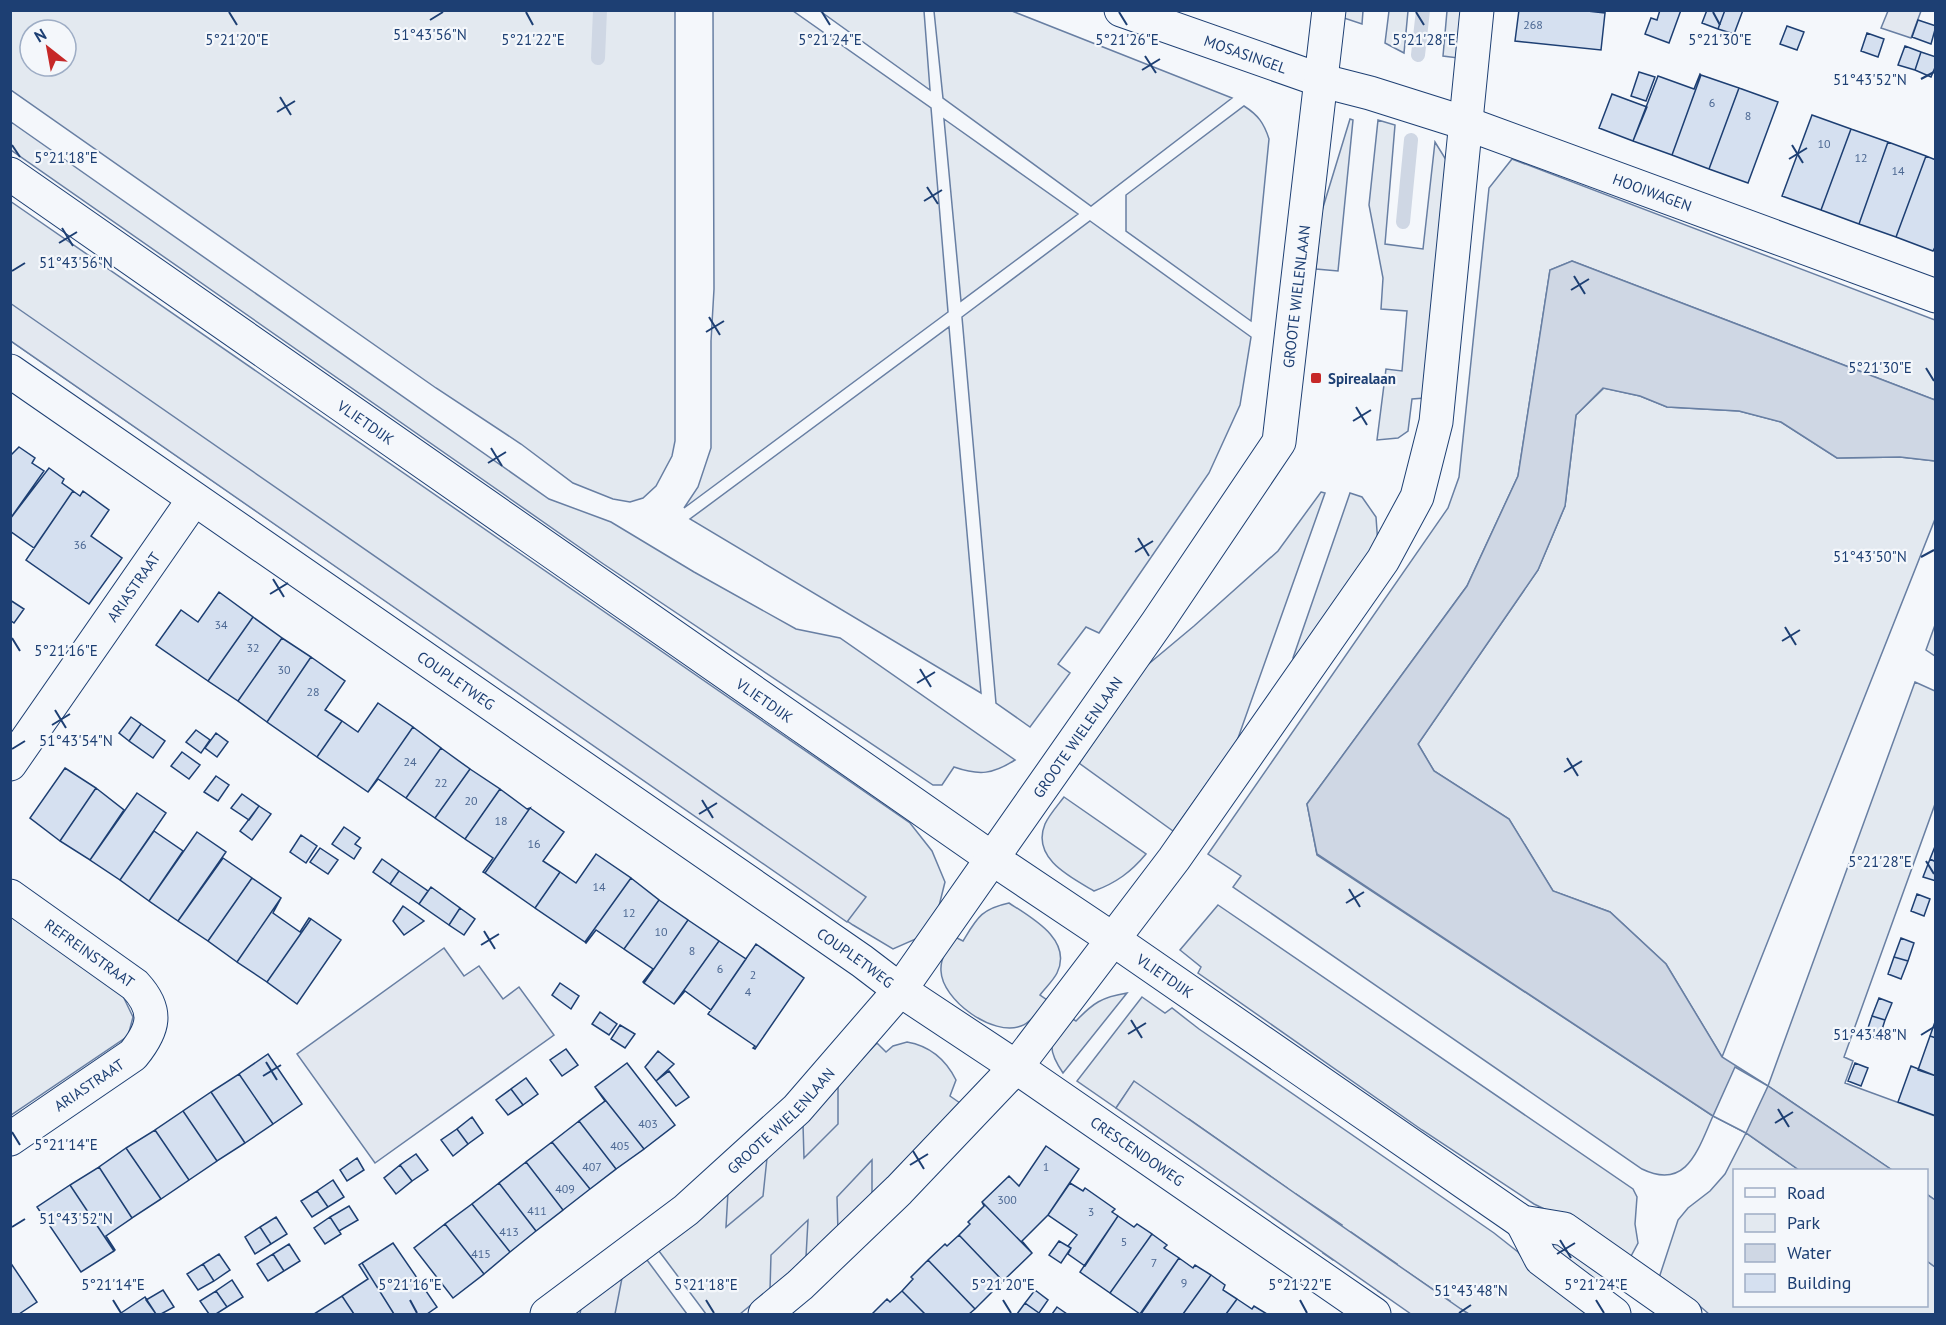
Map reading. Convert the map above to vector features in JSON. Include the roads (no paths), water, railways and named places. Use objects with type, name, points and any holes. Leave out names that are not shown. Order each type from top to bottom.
[{"type":"street","name":"MOSASINGEL","points":[[1121,10],[1323,81],[1370,93]]},
{"type":"street","name":"GROOTE WIELENLAAN","points":[[548,1314],[693,1204],[797,1108],[900,990],[1157,623],[1279,442],[1323,81],[1329,10]]},
{"type":"street","points":[[765,1314],[800,1285],[899,1190],[1016,1067],[1174,859],[1383,560],[1417,497],[1436,422],[1477,10]]},
{"type":"street","name":"HOOIWAGEN","points":[[1370,93],[1466,123],[1935,296]]},
{"type":"street","name":"VLIETDIJK","points":[[10,174],[993,859],[1522,1222],[1564,1229],[1685,1314]]},
{"type":"street","name":"COUPLETWEG","points":[[10,371],[862,961],[900,990]]},
{"type":"street","name":"ARIASTRAAT","points":[[10,764],[194,499]]},
{"type":"street","name":"REFREINSTRAAT","points":[[10,896],[135,985],[147,997],[153,1019]]},
{"type":"street","name":"CRESCENDOWEG","points":[[900,990],[1016,1067],[1374,1314]]},
{"type":"street","name":"ARIASTRAAT","points":[[10,1139],[133,1055],[147,1038],[153,1019]]},
{"type":"street","name":"VLIETDIJK","points":[[1522,1222],[1541,1259],[1614,1314]]},
{"type":"water","points":[[1572,261],[1935,400],[1935,461],[1900,457],[1837,458],[1781,422],[1739,411],[1667,407],[1640,396],[1603,388],[1576,415],[1565,506],[1538,570],[1418,744],[1434,771],[1509,819],[1553,891],[1610,912],[1666,964],[1722,1057],[1891,1169],[1798,1169],[1746,1133],[1713,1116],[1317,854],[1307,804],[1467,586],[1518,476],[1550,270]]},
{"type":"water","points":[[1928,1195],[1935,1200],[1935,1267],[1928,1262]]},
{"type":"waterway","points":[[598,58],[600,10]]},
{"type":"waterway","points":[[1418,55],[1423,10]]},
{"type":"waterway","points":[[1403,222],[1411,140]]},
{"type":"place","name":"Spirealaan","points":[[1316,378]]}]
